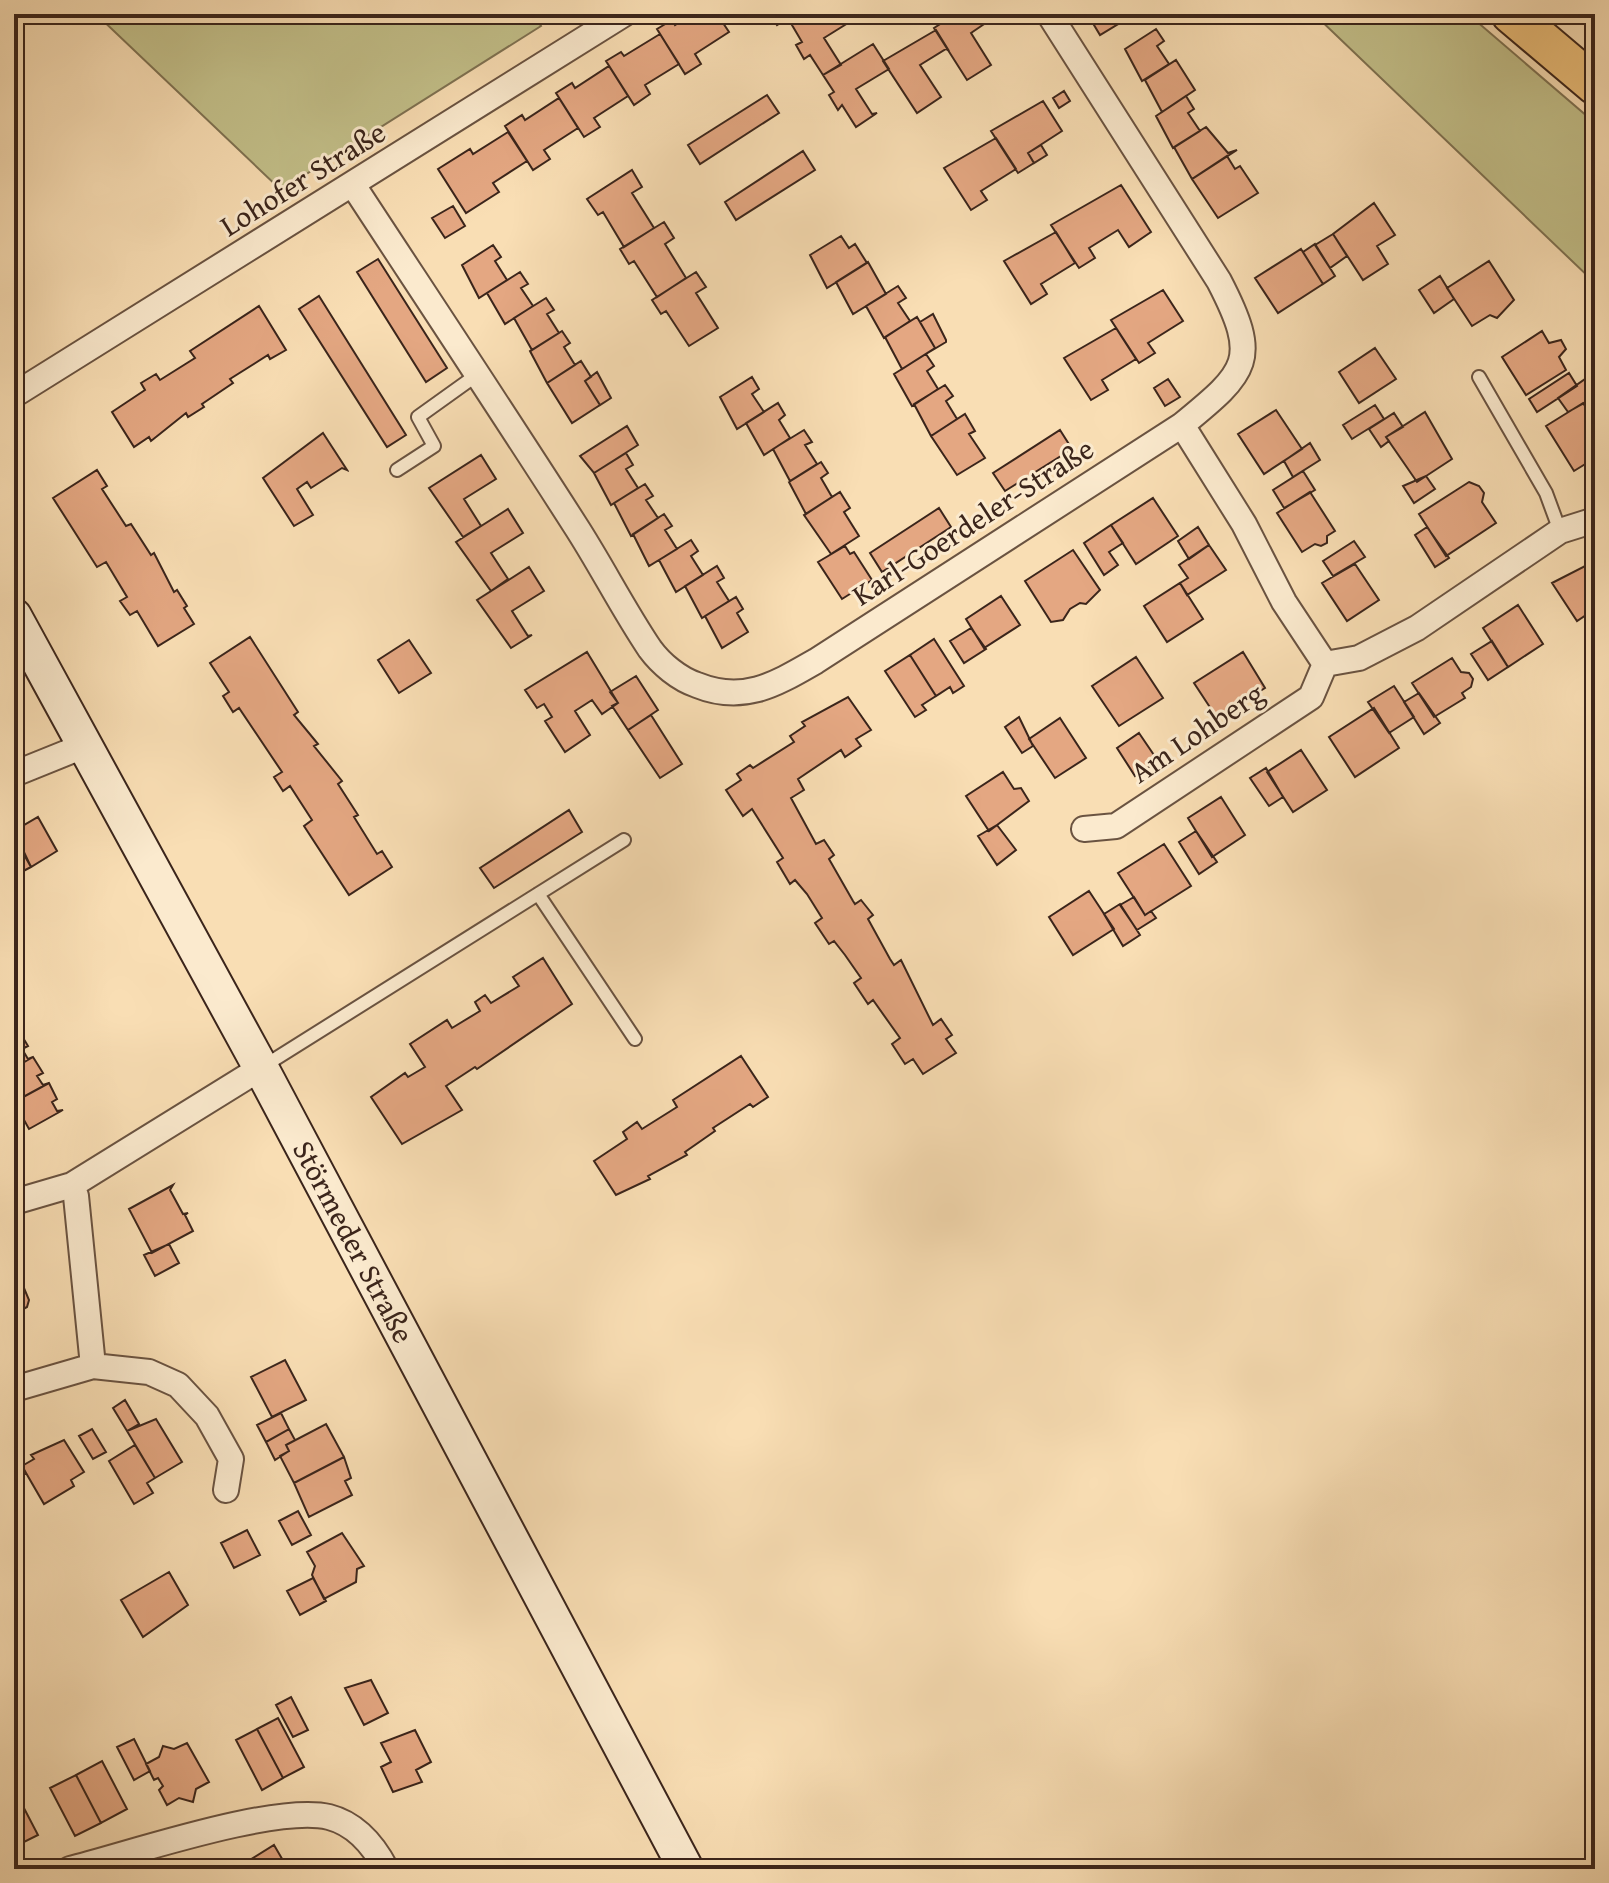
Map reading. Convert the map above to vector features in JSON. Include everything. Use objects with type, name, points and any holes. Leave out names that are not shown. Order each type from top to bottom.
[{"type":"main road","points":[[1511,14],[1595,85]]},
{"type":"main road","name":"Störmeder Straße","points":[[14,616],[261,1068],[686,1869]]},
{"type":"street","name":"Lohofer Straße","points":[[14,395],[624,14]]},
{"type":"street","name":"Karl-Goerdeler-Straße","points":[[353,185],[622,599],[651,651],[672,672],[696,685],[726,693],[767,689],[816,661],[1182,425],[1222,392],[1244,358],[1241,322],[1219,281],[1049,14]]},
{"type":"street","points":[[1182,425],[1244,524],[1284,602],[1325,664],[1359,658],[1417,628],[1560,531],[1595,520]]},
{"type":"street","name":"Am Lohberg","points":[[1084,829],[1116,826],[1311,697],[1325,664]]},
{"type":"street","points":[[14,774],[86,745]]},
{"type":"street","points":[[14,1202],[72,1185],[261,1068]]},
{"type":"street","points":[[72,1185],[76,1196],[93,1366]]},
{"type":"street","points":[[14,1389],[93,1366],[149,1372],[178,1385],[207,1416],[231,1459],[226,1490]]},
{"type":"street","points":[[71,1869],[279,1815],[330,1817],[371,1843],[386,1869]]},
{"type":"lane","points":[[397,470],[434,446],[418,417],[478,374]]},
{"type":"lane","points":[[1479,377],[1546,493],[1560,531]]},
{"type":"lane","points":[[261,1068],[624,840]]},
{"type":"lane","points":[[538,894],[635,1039]]},
{"type":"shaded area","points":[[96,14],[534,14],[541,26],[281,190]]},
{"type":"shaded area","points":[[1314,14],[1468,14],[1595,123],[1595,283]]},
{"type":"building","points":[[692,14],[717,14],[729,32],[695,54],[701,64],[685,74],[657,29],[672,20],[675,25]]},
{"type":"building","points":[[770,14],[794,14],[777,25]]},
{"type":"building","points":[[809,14],[853,14],[856,18],[824,38],[841,65],[823,75],[810,55],[804,59],[796,45],[802,42],[792,25]]},
{"type":"building","points":[[956,14],[996,14],[999,19],[996,16],[971,33],[991,65],[967,80],[934,28]]},
{"type":"building","points":[[1126,14],[1128,18],[1100,35],[1088,15]]},
{"type":"building","points":[[1156,29],[1164,41],[1157,46],[1169,64],[1142,81],[1125,49]]},
{"type":"building","points":[[936,30],[949,51],[946,49],[920,65],[941,97],[917,113],[883,61]]},
{"type":"building","points":[[660,34],[679,64],[645,85],[650,94],[634,105],[606,61],[621,52],[624,56]]},
{"type":"building","points":[[873,44],[889,69],[856,89],[872,114],[877,113],[856,127],[842,105],[838,110],[829,95],[834,92],[823,75]]},
{"type":"building","points":[[1176,60],[1195,90],[1162,112],[1145,80]]},
{"type":"building","points":[[609,66],[628,96],[594,118],[600,127],[584,137],[556,93],[572,83],[575,88]]},
{"type":"building","points":[[1064,91],[1070,101],[1059,108],[1053,98]]},
{"type":"building","points":[[767,95],[779,113],[700,164],[688,145]]},
{"type":"building","points":[[1186,96],[1194,109],[1188,113],[1200,131],[1173,148],[1156,116]]},
{"type":"building","points":[[559,98],[578,128],[544,150],[550,159],[533,170],[505,126],[522,115],[525,120]]},
{"type":"building","points":[[1043,101],[1062,131],[1028,153],[1034,163],[1018,173],[991,131]]},
{"type":"building","points":[[1206,127],[1228,153],[1237,150],[1192,179],[1174,147]]},
{"type":"building","points":[[508,132],[527,161],[493,183],[499,192],[466,213],[438,169],[470,149],[473,154]]},
{"type":"building","points":[[996,138],[1016,169],[981,191],[987,200],[971,210],[944,168]]},
{"type":"building","points":[[1041,145],[1047,155],[1034,163],[1028,153]]},
{"type":"building","points":[[803,151],[815,170],[736,220],[725,202]]},
{"type":"building","points":[[1227,156],[1235,169],[1240,166],[1258,193],[1218,218],[1192,179]]},
{"type":"building","points":[[632,170],[642,187],[632,193],[654,228],[624,247],[603,212],[598,215],[587,199]]},
{"type":"building","points":[[1121,185],[1151,232],[1129,247],[1118,230],[1089,248],[1095,258],[1079,268],[1051,225]]},
{"type":"building","points":[[1374,203],[1395,235],[1377,246],[1388,264],[1363,280],[1333,234]]},
{"type":"building","points":[[453,206],[465,226],[445,238],[432,218]]},
{"type":"building","points":[[664,222],[674,238],[665,244],[686,278],[657,297],[634,261],[629,264],[620,249]]},
{"type":"building","points":[[1056,232],[1075,263],[1041,284],[1047,294],[1031,304],[1004,261]]},
{"type":"building","points":[[1333,234],[1347,256],[1330,268],[1315,245]]},
{"type":"building","points":[[841,236],[849,248],[855,244],[867,263],[827,288],[810,255]]},
{"type":"building","points":[[1315,244],[1335,276],[1323,284],[1303,252]]},
{"type":"building","points":[[493,245],[501,257],[495,261],[507,280],[479,298],[462,265]]},
{"type":"building","points":[[1301,249],[1323,284],[1278,313],[1255,278]]},
{"type":"building","points":[[378,259],[447,368],[426,382],[357,272]]},
{"type":"building","points":[[1489,261],[1514,300],[1497,318],[1490,315],[1472,326],[1447,288]]},
{"type":"building","points":[[868,262],[886,294],[853,314],[836,282]]},
{"type":"building","points":[[520,272],[528,284],[521,288],[533,306],[505,324],[487,293]]},
{"type":"building","points":[[696,272],[706,287],[696,293],[718,328],[689,346],[666,311],[661,314],[652,300]]},
{"type":"building","points":[[1440,276],[1454,299],[1434,313],[1419,290]]},
{"type":"building","points":[[898,286],[906,298],[898,303],[910,321],[884,338],[866,306]]},
{"type":"building","points":[[1163,290],[1183,321],[1148,343],[1155,353],[1139,363],[1111,320]]},
{"type":"building","points":[[319,296],[406,435],[387,447],[299,309]]},
{"type":"building","points":[[546,298],[554,310],[547,314],[559,333],[532,350],[514,318]]},
{"type":"building","points":[[259,306],[286,350],[270,359],[268,355],[230,379],[233,383],[202,404],[204,407],[188,417],[186,413],[151,441],[149,437],[134,447],[112,412],[145,390],[141,383],[156,374],[160,380],[195,358],[190,351]]},
{"type":"building","points":[[933,314],[946,342],[926,354],[935,348],[920,322]]},
{"type":"building","points":[[917,317],[935,348],[902,369],[885,337]]},
{"type":"building","points":[[1116,328],[1136,359],[1102,380],[1108,390],[1091,400],[1064,358]]},
{"type":"building","points":[[562,331],[570,343],[564,347],[575,365],[547,383],[530,351]]},
{"type":"building","points":[[1542,331],[1549,343],[1561,340],[1566,349],[1559,357],[1566,370],[1526,395],[1502,357]]},
{"type":"building","points":[[1375,348],[1396,379],[1359,403],[1339,372]]},
{"type":"building","points":[[926,354],[934,366],[927,371],[938,389],[912,406],[894,374]]},
{"type":"building","points":[[581,361],[591,377],[585,381],[600,405],[572,423],[547,383]]},
{"type":"building","points":[[597,372],[611,398],[600,405],[585,381]]},
{"type":"building","points":[[1569,373],[1577,386],[1537,412],[1529,399]]},
{"type":"building","points":[[752,377],[759,389],[752,394],[764,412],[737,429],[720,397]]},
{"type":"building","points":[[1588,377],[1595,387],[1595,397],[1568,412],[1558,398]]},
{"type":"building","points":[[1168,379],[1180,397],[1165,406],[1154,388]]},
{"type":"building","points":[[945,385],[953,396],[946,401],[957,419],[931,436],[914,404]]},
{"type":"building","points":[[778,403],[785,415],[779,420],[790,438],[764,455],[746,423]]},
{"type":"building","points":[[1583,403],[1595,421],[1595,464],[1587,463],[1574,471],[1546,426]]},
{"type":"building","points":[[1375,405],[1384,419],[1352,439],[1343,425]]},
{"type":"building","points":[[1276,410],[1302,449],[1264,474],[1238,434]]},
{"type":"building","points":[[1425,412],[1452,459],[1417,482],[1386,437]]},
{"type":"building","points":[[1394,413],[1403,427],[1386,437],[1389,441],[1381,447],[1369,429]]},
{"type":"building","points":[[965,414],[975,431],[969,434],[985,458],[957,475],[931,436]]},
{"type":"building","points":[[627,426],[638,445],[594,473],[580,456]]},
{"type":"building","points":[[804,430],[812,442],[805,445],[817,464],[790,481],[773,449]]},
{"type":"building","points":[[1060,430],[1072,449],[1005,491],[993,473]]},
{"type":"building","points":[[323,433],[347,470],[342,468],[311,488],[307,482],[297,489],[313,515],[294,526],[263,478]]},
{"type":"building","points":[[1310,443],[1320,460],[1293,477],[1284,461]]},
{"type":"building","points":[[626,453],[633,465],[626,469],[638,488],[611,505],[594,473]]},
{"type":"building","points":[[481,455],[496,479],[464,499],[481,526],[463,537],[429,488]]},
{"type":"building","points":[[821,462],[828,473],[821,478],[832,497],[806,514],[789,482]]},
{"type":"building","points":[[97,470],[107,486],[102,489],[126,526],[131,524],[151,555],[154,553],[174,592],[177,590],[187,606],[184,608],[194,624],[158,646],[137,611],[130,615],[120,601],[127,597],[106,562],[97,567],[53,498]]},
{"type":"building","points":[[1303,471],[1315,490],[1284,508],[1273,490]]},
{"type":"building","points":[[1426,476],[1435,489],[1414,503],[1403,486]]},
{"type":"building","points":[[1469,482],[1479,486],[1484,493],[1482,502],[1496,523],[1446,556],[1419,514]]},
{"type":"building","points":[[645,484],[653,496],[646,500],[658,518],[631,536],[614,503]]},
{"type":"building","points":[[840,492],[850,508],[844,512],[859,536],[831,554],[804,515]]},
{"type":"building","points":[[1310,492],[1335,531],[1327,536],[1327,543],[1321,546],[1315,544],[1302,552],[1277,513]]},
{"type":"building","points":[[1153,498],[1178,536],[1136,564],[1111,525]]},
{"type":"building","points":[[939,508],[951,527],[882,572],[870,553]]},
{"type":"building","points":[[508,509],[523,533],[491,553],[508,579],[491,591],[456,542]]},
{"type":"building","points":[[664,514],[672,526],[665,530],[677,549],[649,566],[633,534]]},
{"type":"building","points":[[1111,525],[1123,543],[1109,552],[1118,565],[1104,575],[1084,543]]},
{"type":"building","points":[[1198,527],[1209,545],[1189,559],[1178,541]]},
{"type":"building","points":[[1427,527],[1449,558],[1435,567],[1415,535]]},
{"type":"building","points":[[691,540],[698,551],[691,556],[703,575],[676,592],[659,560]]},
{"type":"building","points":[[1354,541],[1365,557],[1333,576],[1323,561]]},
{"type":"building","points":[[1209,545],[1226,570],[1187,595],[1180,583],[1188,578],[1179,565]]},
{"type":"building","points":[[845,546],[850,554],[854,552],[872,580],[842,599],[818,562]]},
{"type":"building","points":[[1073,550],[1100,590],[1086,604],[1080,603],[1070,609],[1063,620],[1051,622],[1025,581]]},
{"type":"building","points":[[1355,564],[1379,600],[1347,621],[1322,583]]},
{"type":"building","points":[[1589,564],[1595,573],[1595,609],[1577,621],[1552,583]]},
{"type":"building","points":[[717,566],[724,578],[717,582],[729,601],[702,618],[685,586]]},
{"type":"building","points":[[529,567],[544,591],[512,611],[528,636],[532,635],[511,648],[477,600]]},
{"type":"building","points":[[1180,583],[1203,619],[1167,642],[1144,606]]},
{"type":"building","points":[[1001,596],[1020,625],[984,648],[966,619]]},
{"type":"building","points":[[736,597],[743,609],[737,613],[748,632],[722,648],[705,616]]},
{"type":"building","points":[[1518,605],[1543,644],[1508,667],[1483,628]]},
{"type":"building","points":[[971,628],[986,649],[964,663],[950,641]]},
{"type":"building","points":[[250,637],[298,712],[294,715],[342,781],[338,784],[358,815],[354,817],[377,854],[382,851],[392,867],[349,895],[304,826],[312,820],[290,786],[283,791],[274,777],[282,772],[239,708],[233,712],[223,696],[229,692],[210,663]]},
{"type":"building","points":[[934,639],[964,686],[953,693],[950,687],[936,696],[910,655]]},
{"type":"building","points":[[409,640],[431,673],[399,693],[378,660]]},
{"type":"building","points":[[1492,641],[1508,667],[1488,680],[1471,654]]},
{"type":"building","points":[[587,652],[618,703],[602,714],[592,700],[575,711],[590,735],[565,752],[545,721],[552,717],[544,704],[537,708],[525,690]]},
{"type":"building","points":[[1243,652],[1265,688],[1217,718],[1194,683]]},
{"type":"building","points":[[910,655],[936,696],[922,705],[926,710],[915,717],[885,671]]},
{"type":"building","points":[[1136,657],[1163,698],[1119,726],[1092,686]]},
{"type":"building","points":[[1452,658],[1461,672],[1469,673],[1473,679],[1471,687],[1462,693],[1465,698],[1434,717],[1412,683]]},
{"type":"building","points":[[636,676],[658,710],[628,730],[612,706],[618,703],[610,692]]},
{"type":"building","points":[[1394,686],[1414,717],[1389,733],[1368,702]]},
{"type":"building","points":[[1419,693],[1440,723],[1424,734],[1404,702]]},
{"type":"building","points":[[848,697],[871,730],[856,739],[861,746],[845,757],[841,750],[798,779],[804,790],[791,798],[816,844],[824,840],[834,855],[829,859],[855,904],[861,900],[873,915],[868,919],[894,965],[901,960],[933,1025],[941,1019],[952,1035],[946,1039],[956,1053],[923,1074],[913,1059],[905,1064],[892,1044],[900,1038],[873,1000],[868,1004],[854,983],[861,978],[834,941],[829,944],[815,923],[822,918],[795,880],[790,884],[777,862],[783,858],[752,809],[743,816],[726,790],[741,780],[737,774],[750,765],[753,768],[794,742],[790,736],[805,726],[802,722]]},
{"type":"building","points":[[1374,708],[1399,748],[1355,777],[1329,737]]},
{"type":"building","points":[[651,715],[682,764],[660,778],[628,730]]},
{"type":"building","points":[[1019,717],[1033,746],[1022,753],[1005,727]]},
{"type":"building","points":[[1060,718],[1086,758],[1055,778],[1029,739]]},
{"type":"building","points":[[1139,733],[1158,761],[1135,776],[1117,748]]},
{"type":"building","points":[[1301,750],[1327,790],[1293,812],[1267,772]]},
{"type":"building","points":[[1266,768],[1283,797],[1269,806],[1250,778]]},
{"type":"building","points":[[1003,772],[1014,789],[1021,788],[1029,801],[989,831],[966,796]]},
{"type":"building","points":[[1221,797],[1245,835],[1212,857],[1188,818]]},
{"type":"building","points":[[569,810],[582,832],[494,888],[480,868]]},
{"type":"building","points":[[38,817],[57,851],[31,867],[14,831]]},
{"type":"building","points":[[997,825],[1016,850],[997,865],[978,836]]},
{"type":"building","points":[[1196,831],[1217,862],[1199,874],[1179,842]]},
{"type":"building","points":[[14,837],[31,867],[14,876]]},
{"type":"building","points":[[1164,844],[1191,886],[1145,915],[1118,873]]},
{"type":"building","points":[[1089,891],[1114,929],[1073,955],[1049,917]]},
{"type":"building","points":[[1134,897],[1145,915],[1151,911],[1156,918],[1137,930],[1120,905]]},
{"type":"building","points":[[1120,904],[1140,935],[1123,946],[1104,914]]},
{"type":"building","points":[[543,958],[572,1004],[477,1069],[475,1067],[446,1086],[462,1110],[402,1144],[371,1097],[405,1073],[408,1077],[425,1067],[410,1044],[447,1020],[452,1028],[480,1011],[475,1002],[485,995],[491,1003],[519,986],[513,977]]},
{"type":"building","points":[[19,1031],[28,1046],[22,1049],[28,1059],[33,1057],[14,1068],[14,1034]]},
{"type":"building","points":[[741,1056],[768,1097],[753,1107],[750,1104],[713,1128],[715,1131],[685,1152],[687,1155],[648,1176],[650,1179],[616,1195],[594,1161],[627,1139],[623,1132],[637,1122],[642,1129],[677,1107],[673,1100]]},
{"type":"building","points":[[33,1057],[43,1073],[37,1076],[43,1085],[49,1083],[14,1102],[14,1068]]},
{"type":"building","points":[[49,1083],[57,1099],[52,1102],[57,1111],[63,1110],[29,1129],[14,1102]]},
{"type":"building","points":[[173,1185],[170,1190],[183,1214],[188,1213],[185,1215],[193,1231],[152,1253],[129,1209]]},
{"type":"building","points":[[169,1244],[179,1263],[155,1276],[144,1255]]},
{"type":"building","points":[[14,1264],[29,1300],[27,1307],[16,1313]]},
{"type":"building","points":[[285,1360],[306,1400],[272,1417],[251,1377]]},
{"type":"building","points":[[125,1400],[139,1424],[127,1431],[113,1408]]},
{"type":"building","points":[[281,1413],[289,1429],[266,1442],[257,1425]]},
{"type":"building","points":[[156,1419],[182,1462],[155,1478],[127,1431]]},
{"type":"building","points":[[326,1424],[344,1457],[294,1483],[280,1456],[289,1451],[286,1445]]},
{"type":"building","points":[[92,1429],[106,1452],[93,1459],[79,1436]]},
{"type":"building","points":[[289,1429],[295,1440],[286,1445],[289,1451],[275,1460],[266,1442]]},
{"type":"building","points":[[64,1440],[84,1472],[71,1480],[74,1486],[44,1504],[22,1466],[34,1459],[31,1455]]},
{"type":"building","points":[[135,1445],[155,1478],[147,1483],[153,1493],[134,1504],[109,1461]]},
{"type":"building","points":[[14,1451],[26,1473],[14,1481]]},
{"type":"building","points":[[344,1457],[351,1478],[345,1481],[352,1495],[309,1517],[294,1483]]},
{"type":"building","points":[[298,1511],[311,1535],[292,1545],[279,1521]]},
{"type":"building","points":[[247,1530],[260,1555],[234,1568],[221,1543]]},
{"type":"building","points":[[342,1533],[364,1566],[357,1569],[356,1582],[324,1599],[312,1575],[315,1566],[307,1552]]},
{"type":"building","points":[[169,1572],[188,1605],[143,1637],[121,1600]]},
{"type":"building","points":[[313,1578],[326,1601],[300,1615],[287,1591]]},
{"type":"building","points":[[371,1680],[388,1713],[364,1725],[345,1688]]},
{"type":"building","points":[[291,1697],[308,1730],[293,1737],[276,1705]]},
{"type":"building","points":[[278,1718],[304,1767],[283,1778],[257,1729]]},
{"type":"building","points":[[257,1729],[283,1778],[262,1790],[236,1740]]},
{"type":"building","points":[[415,1730],[431,1762],[416,1770],[422,1782],[393,1792],[381,1767],[391,1762],[381,1743]]},
{"type":"building","points":[[134,1739],[150,1771],[134,1780],[117,1747]]},
{"type":"building","points":[[187,1743],[209,1782],[196,1789],[193,1802],[179,1798],[167,1805],[159,1790],[163,1786],[158,1778],[154,1780],[146,1764],[159,1757],[163,1746],[174,1749]]},
{"type":"building","points":[[102,1761],[127,1809],[101,1823],[76,1775]]},
{"type":"building","points":[[76,1775],[101,1823],[75,1836],[50,1788]]},
{"type":"building","points":[[14,1789],[38,1835],[16,1846],[14,1842]]},
{"type":"building","points":[[274,1845],[288,1869],[235,1869]]}]
